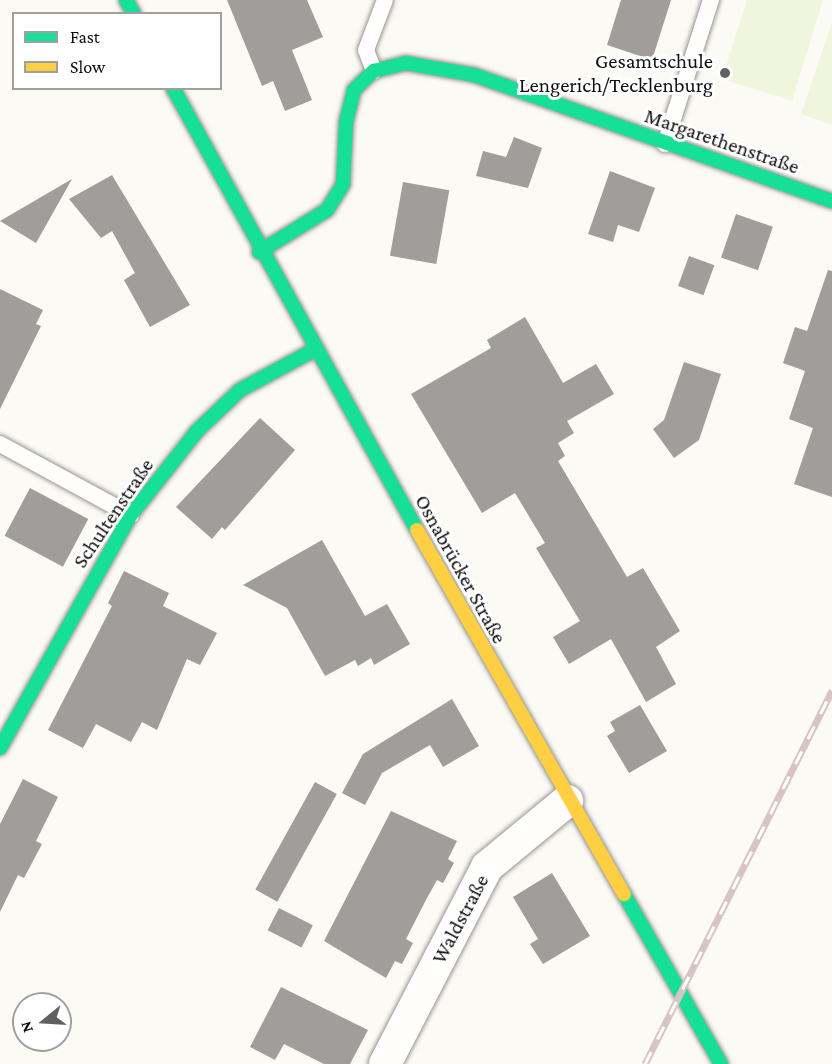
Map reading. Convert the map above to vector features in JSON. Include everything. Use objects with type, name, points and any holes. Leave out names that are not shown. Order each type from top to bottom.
[{"type":"street","name":"Margarethenstraße","points":[[374,71],[406,63],[474,75],[832,201]]},
{"type":"street","points":[[259,252],[293,235],[332,201],[343,184],[346,122],[354,90],[374,71]]},
{"type":"street","name":"Osnabrücker Straße","points":[[174,90],[314,351],[567,801],[721,1064]]},
{"type":"street","name":"Schultenstraße","points":[[0,748],[131,515],[197,430],[240,390],[314,351]]},
{"type":"street","name":"Waldstraße","points":[[385,1064],[487,867],[567,801]]},
{"type":"lane","points":[[374,71],[366,50],[385,0]]},
{"type":"lane","points":[[665,144],[711,0]]},
{"type":"lane","points":[[0,444],[131,515]]},
{"type":"green space","points":[[747,0],[823,0],[792,101],[722,79]]},
{"type":"green space","points":[[832,22],[832,125],[801,114]]},
{"type":"building","points":[[227,0],[307,0],[323,37],[292,50],[312,100],[285,111],[273,81],[262,86]]},
{"type":"building","points":[[621,0],[671,0],[652,60],[607,45]]},
{"type":"building","points":[[514,137],[542,148],[528,188],[476,176],[483,151],[506,157]]},
{"type":"building","points":[[610,171],[655,188],[639,232],[618,225],[613,242],[588,234]]},
{"type":"building","points":[[112,175],[190,305],[150,327],[124,280],[135,273],[112,231],[101,238],[69,199]]},
{"type":"building","points":[[72,179],[36,243],[0,221]]},
{"type":"building","points":[[403,182],[449,190],[436,264],[390,256]]},
{"type":"building","points":[[736,214],[773,227],[758,270],[721,257]]},
{"type":"building","points":[[689,256],[714,265],[703,295],[678,286]]},
{"type":"building","points":[[828,270],[832,271],[832,497],[794,484],[813,428],[789,419],[805,371],[783,363],[795,327],[807,331]]},
{"type":"building","points":[[0,289],[43,310],[36,324],[41,326],[0,409]]},
{"type":"building","points":[[525,317],[563,383],[596,364],[614,394],[567,421],[574,433],[558,443],[565,456],[558,461],[627,577],[643,568],[680,631],[656,647],[676,684],[646,702],[611,639],[569,664],[553,637],[580,621],[536,548],[545,543],[515,493],[482,513],[411,394],[491,348],[487,340]]},
{"type":"building","points":[[684,362],[721,374],[699,440],[674,458],[653,429],[664,420]]},
{"type":"building","points":[[260,418],[295,450],[225,530],[222,527],[212,539],[176,507]]},
{"type":"building","points":[[30,488],[88,519],[63,567],[5,536]]},
{"type":"building","points":[[322,540],[365,616],[387,604],[410,644],[374,665],[371,658],[358,666],[355,660],[325,676],[287,608],[243,585]]},
{"type":"building","points":[[124,571],[169,593],[163,606],[217,633],[200,665],[187,659],[157,730],[142,722],[131,742],[96,724],[83,748],[48,730],[112,606],[108,603]]},
{"type":"building","points":[[452,699],[479,746],[443,767],[430,745],[382,773],[365,805],[342,793],[363,754]]},
{"type":"building","points":[[640,705],[667,751],[629,773],[607,736],[615,731],[610,722]]},
{"type":"building","points":[[23,779],[58,797],[36,841],[42,844],[24,878],[18,875],[0,912],[0,824]]},
{"type":"building","points":[[315,782],[337,794],[277,902],[255,890]]},
{"type":"building","points":[[391,811],[457,841],[448,859],[454,863],[443,883],[437,880],[406,939],[413,943],[402,964],[395,961],[386,978],[324,941]]},
{"type":"building","points":[[552,873],[590,936],[543,964],[530,944],[538,939],[513,897]]},
{"type":"building","points":[[279,908],[313,925],[302,948],[268,930]]},
{"type":"building","points":[[281,987],[368,1030],[350,1064],[324,1064],[284,1044],[275,1060],[250,1047]]},
{"type":"railway","points":[[645,1064],[832,690]]},
{"type":"traffic: fast","points":[[126,0],[133,12]]},
{"type":"traffic: fast","points":[[259,252],[327,210],[343,184],[346,122],[354,90],[374,71],[406,63],[474,75],[832,201]]},
{"type":"traffic: fast","points":[[174,90],[417,530]]},
{"type":"traffic: fast","points":[[0,748],[131,515],[197,431],[240,390],[314,350]]},
{"type":"traffic: fast","points":[[624,894],[721,1064]]},
{"type":"traffic: slow","points":[[417,530],[624,894]]},
{"type":"place","name":"Gesamtschule Lengerich/Tecklenburg","points":[[725,73]]}]
